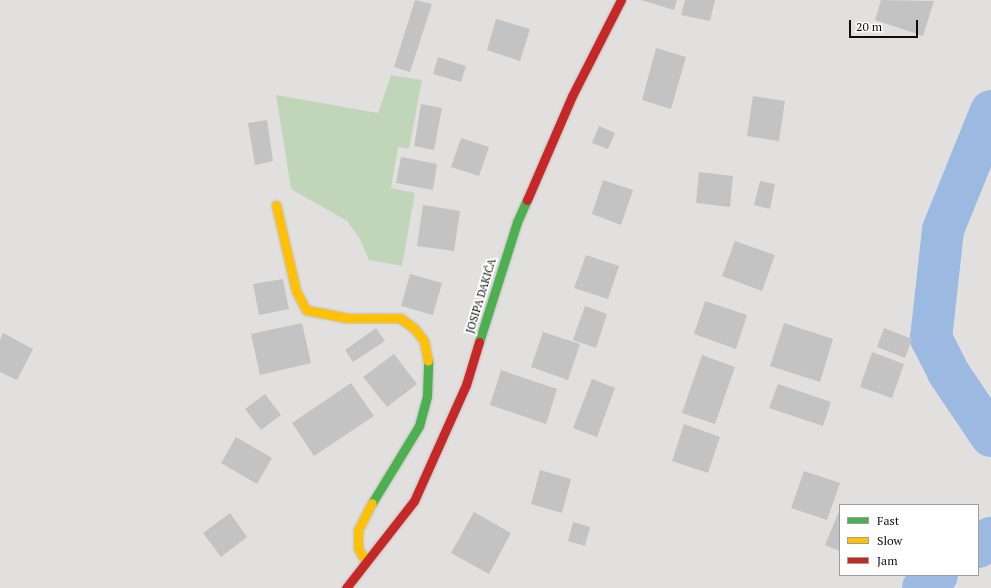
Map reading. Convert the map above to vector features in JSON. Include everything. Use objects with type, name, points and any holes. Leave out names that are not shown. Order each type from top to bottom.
[{"type":"main road","name":"JOSIPA DAKIĆA","points":[[346,588],[414,501],[466,385],[517,222],[572,96],[621,0]]},
{"type":"main road","points":[[276,205],[296,291],[306,310],[347,318],[400,318],[414,328],[424,341],[428,363],[427,396],[419,426],[370,506],[358,530],[358,548],[366,562]]},
{"type":"green space","points":[[391,75],[422,80],[409,149],[398,147],[391,188],[415,193],[402,266],[369,260],[360,239],[347,221],[291,189],[276,95],[378,113]]},
{"type":"building","points":[[415,0],[432,4],[410,72],[394,67]]},
{"type":"building","points":[[641,0],[677,0],[674,10]]},
{"type":"building","points":[[685,0],[715,0],[710,21],[681,15]]},
{"type":"building","points":[[881,0],[934,1],[923,36],[875,20]]},
{"type":"building","points":[[496,19],[530,29],[520,61],[487,50]]},
{"type":"building","points":[[656,48],[686,57],[671,109],[642,100]]},
{"type":"building","points":[[438,57],[466,66],[461,82],[433,74]]},
{"type":"building","points":[[753,96],[785,101],[779,141],[747,136]]},
{"type":"building","points":[[421,104],[442,108],[434,150],[414,146]]},
{"type":"building","points":[[267,120],[273,161],[255,165],[248,123]]},
{"type":"building","points":[[599,126],[615,133],[608,149],[592,143]]},
{"type":"building","points":[[461,138],[489,147],[479,176],[451,167]]},
{"type":"building","points":[[401,157],[437,164],[433,190],[396,183]]},
{"type":"building","points":[[699,172],[733,176],[730,207],[696,203]]},
{"type":"building","points":[[603,180],[633,190],[621,225],[592,214]]},
{"type":"building","points":[[760,181],[775,184],[770,209],[754,205]]},
{"type":"building","points":[[423,205],[460,211],[454,251],[417,246]]},
{"type":"building","points":[[735,241],[775,255],[762,291],[722,276]]},
{"type":"building","points":[[586,255],[619,266],[608,299],[574,288]]},
{"type":"building","points":[[410,274],[442,283],[433,315],[401,306]]},
{"type":"building","points":[[283,279],[289,309],[259,315],[253,284]]},
{"type":"building","points":[[705,301],[747,315],[736,349],[694,334]]},
{"type":"building","points":[[585,306],[607,314],[596,348],[573,340]]},
{"type":"building","points":[[302,323],[311,363],[260,375],[251,334]]},
{"type":"building","points":[[784,323],[833,339],[820,382],[770,366]]},
{"type":"building","points":[[376,328],[385,341],[353,362],[345,350]]},
{"type":"building","points":[[884,328],[912,339],[905,358],[877,347]]},
{"type":"building","points":[[543,332],[580,344],[568,380],[531,367]]},
{"type":"building","points":[[3,333],[33,349],[17,380],[0,372],[0,340]]},
{"type":"building","points":[[872,352],[904,364],[892,398],[860,387]]},
{"type":"building","points":[[394,354],[417,384],[387,407],[363,377]]},
{"type":"building","points":[[702,355],[735,367],[715,424],[682,413]]},
{"type":"building","points":[[501,370],[557,389],[546,424],[490,405]]},
{"type":"building","points":[[592,379],[615,388],[597,437],[573,428]]},
{"type":"building","points":[[351,383],[374,416],[314,456],[292,423]]},
{"type":"building","points":[[778,384],[831,402],[823,426],[769,408]]},
{"type":"building","points":[[265,394],[281,415],[261,430],[245,409]]},
{"type":"building","points":[[684,424],[720,437],[708,473],[672,461]]},
{"type":"building","points":[[236,437],[272,458],[257,484],[221,463]]},
{"type":"building","points":[[540,470],[571,479],[562,513],[531,504]]},
{"type":"building","points":[[804,471],[840,483],[827,520],[791,508]]},
{"type":"building","points":[[839,511],[839,551],[825,545]]},
{"type":"building","points":[[474,512],[511,533],[489,574],[451,553]]},
{"type":"building","points":[[230,513],[247,537],[221,557],[203,533]]},
{"type":"building","points":[[573,522],[590,527],[585,546],[568,541]]},
{"type":"waterway","points":[[991,111],[943,230],[931,338],[948,372],[991,436]]},
{"type":"waterway","points":[[979,546],[991,538]]},
{"type":"waterway","points":[[923,588],[936,576]]},
{"type":"traffic: fast","points":[[479,342],[517,222],[527,200]]},
{"type":"traffic: fast","points":[[372,503],[419,426],[427,396],[428,361]]},
{"type":"traffic: slow","points":[[276,205],[296,291],[306,310],[347,318],[400,318],[414,328],[424,341],[428,361]]},
{"type":"traffic: slow","points":[[366,562],[358,548],[358,530],[372,503]]},
{"type":"traffic: jam","points":[[527,200],[572,96],[621,0]]},
{"type":"traffic: jam","points":[[346,588],[414,501],[466,385],[479,342]]}]
